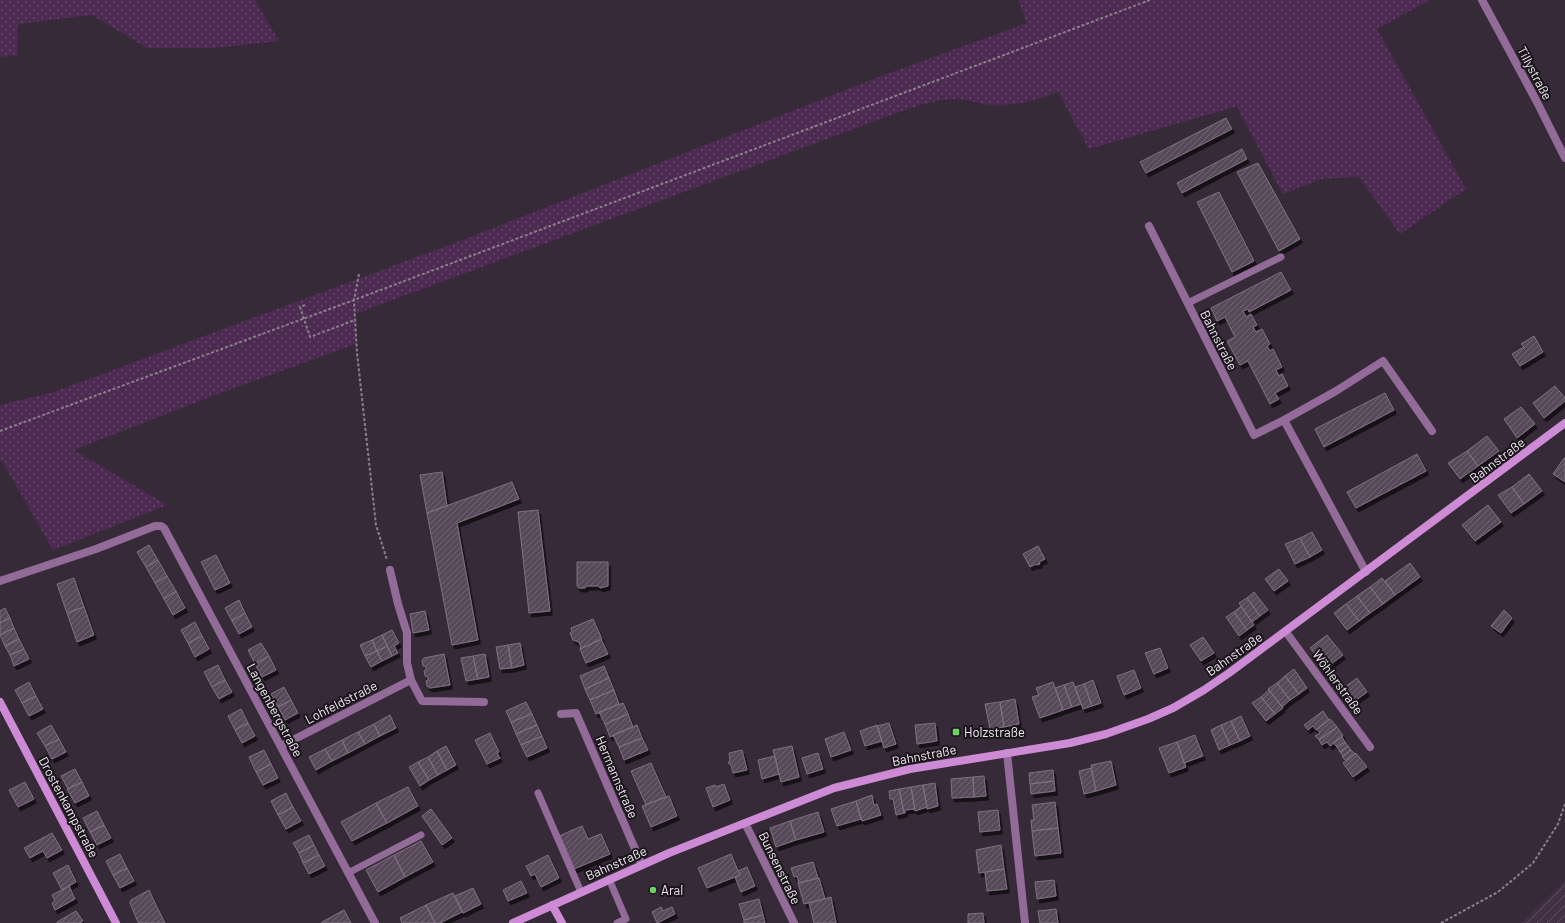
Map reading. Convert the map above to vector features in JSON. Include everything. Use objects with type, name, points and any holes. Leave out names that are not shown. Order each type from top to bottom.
[{"type":"main road","name":"Bahnstraße","points":[[513,923],[642,865],[834,788],[860,780],[935,764],[1070,743],[1106,734],[1148,719],[1204,690],[1286,632],[1565,423]]},
{"type":"main road","name":"Drostenkampstraße","points":[[0,702],[116,923]]},
{"type":"main road","points":[[552,905],[562,923]]},
{"type":"street","name":"Tillystraße","points":[[1482,0],[1537,102],[1565,158]]},
{"type":"street","name":"Bahnstraße","points":[[1149,226],[1254,435],[1336,391],[1384,361],[1432,431]]},
{"type":"street","points":[[1284,420],[1366,572]]},
{"type":"street","name":"Langenbergstraße","points":[[0,581],[96,549],[144,530],[158,526],[164,528],[375,923]]},
{"type":"street","points":[[390,570],[407,633],[407,663],[411,680],[422,701],[484,702]]},
{"type":"street","name":"Wöhlerstraße","points":[[1286,632],[1370,747]]},
{"type":"street","name":"Lohfeldstraße","points":[[281,746],[411,680]]},
{"type":"street","name":"Hermannstraße","points":[[561,714],[576,713],[642,865]]},
{"type":"street","points":[[1007,753],[1025,923]]},
{"type":"street","name":"Bunsenstraße","points":[[745,823],[794,923]]},
{"type":"lane","points":[[1188,303],[1281,257]]},
{"type":"lane","points":[[538,793],[581,892]]},
{"type":"lane","points":[[348,872],[421,835]]},
{"type":"lane","points":[[609,879],[626,919],[617,923]]},
{"type":"path","points":[[0,431],[354,300],[1150,0]]},
{"type":"path","points":[[359,274],[354,300],[357,353],[376,525],[390,570]]},
{"type":"path","points":[[305,305],[300,307],[310,337],[355,320]]},
{"type":"path","points":[[1441,923],[1498,892],[1533,863],[1558,824],[1565,804]]},
{"type":"shaded area","points":[[0,0],[255,0],[279,41],[214,48],[147,48],[92,15],[18,24],[17,55],[0,57]]},
{"type":"shaded area","points":[[1018,0],[1430,0],[1377,29],[1466,189],[1400,234],[1359,177],[1321,179],[1283,194],[1237,107],[1238,106],[1089,149],[1058,92],[1043,98],[1007,105],[990,105],[961,99],[936,101],[875,121],[355,314],[356,344],[207,398],[74,450],[167,505],[53,550],[2,461],[0,461],[0,405],[54,392],[468,238],[884,75],[1027,23]]},
{"type":"shaded area","points":[[1565,881],[1565,923],[1522,923]]},
{"type":"building","points":[[1226,118],[1232,129],[1146,173],[1140,162]]},
{"type":"building","points":[[1242,149],[1247,159],[1182,193],[1177,183]]},
{"type":"building","points":[[1258,163],[1300,239],[1279,251],[1237,172]]},
{"type":"building","points":[[1219,192],[1254,261],[1232,272],[1197,202]]},
{"type":"building","points":[[1281,272],[1291,290],[1249,312],[1248,309],[1243,311],[1246,317],[1251,314],[1257,325],[1253,327],[1256,332],[1262,329],[1270,344],[1267,346],[1270,351],[1273,349],[1282,367],[1276,370],[1279,376],[1282,374],[1288,386],[1275,393],[1279,399],[1270,404],[1248,361],[1240,365],[1227,341],[1235,337],[1225,317],[1217,321],[1211,308]]},
{"type":"building","points":[[1534,336],[1543,352],[1520,366],[1512,354],[1524,347],[1521,344]]},
{"type":"building","points":[[1555,386],[1565,398],[1565,401],[1544,418],[1533,403]]},
{"type":"building","points":[[1385,393],[1394,410],[1324,447],[1315,429]]},
{"type":"building","points":[[1521,407],[1535,424],[1517,438],[1504,419]]},
{"type":"building","points":[[1487,436],[1499,451],[1478,466],[1467,451]]},
{"type":"building","points":[[1467,451],[1478,466],[1460,479],[1448,463]]},
{"type":"building","points":[[1417,454],[1426,471],[1356,508],[1347,492]]},
{"type":"building","points":[[1565,458],[1565,482],[1553,474]]},
{"type":"building","points":[[442,472],[447,506],[427,513],[420,475]]},
{"type":"building","points":[[1529,474],[1542,491],[1524,504],[1512,487]]},
{"type":"building","points":[[512,482],[519,499],[457,523],[478,640],[452,645],[427,513]]},
{"type":"building","points":[[1512,487],[1524,504],[1511,513],[1498,495]]},
{"type":"building","points":[[1488,505],[1501,522],[1475,541],[1462,525]]},
{"type":"building","points":[[538,510],[550,611],[529,613],[518,512]]},
{"type":"building","points":[[1312,532],[1322,550],[1310,557],[1300,538]]},
{"type":"building","points":[[1300,538],[1310,557],[1295,564],[1285,544]]},
{"type":"building","points":[[149,545],[158,560],[146,567],[137,552]]},
{"type":"building","points":[[1038,546],[1045,559],[1039,562],[1040,564],[1030,567],[1023,554]]},
{"type":"building","points":[[216,555],[230,583],[215,590],[201,562]]},
{"type":"building","points":[[158,560],[167,576],[155,583],[146,567]]},
{"type":"building","points":[[577,562],[608,562],[608,586],[600,588],[598,586],[587,586],[585,588],[579,588],[577,586]]},
{"type":"building","points":[[1410,563],[1420,577],[1395,595],[1385,581]]},
{"type":"building","points":[[1279,569],[1288,581],[1274,591],[1265,579]]},
{"type":"building","points":[[167,576],[176,591],[164,599],[155,583]]},
{"type":"building","points":[[74,578],[84,607],[67,613],[57,584]]},
{"type":"building","points":[[1382,578],[1395,595],[1383,604],[1370,587]]},
{"type":"building","points":[[1370,587],[1383,604],[1370,613],[1357,596]]},
{"type":"building","points":[[176,591],[185,608],[173,615],[164,599]]},
{"type":"building","points":[[1254,592],[1268,610],[1260,616],[1247,598]]},
{"type":"building","points":[[1357,596],[1370,613],[1359,621],[1346,604]]},
{"type":"building","points":[[1247,598],[1260,616],[1252,622],[1239,603]]},
{"type":"building","points":[[239,600],[245,613],[232,621],[225,608]]},
{"type":"building","points":[[1346,604],[1359,621],[1347,630],[1334,613]]},
{"type":"building","points":[[1241,606],[1254,625],[1247,630],[1234,612]]},
{"type":"building","points":[[84,607],[94,635],[77,642],[67,613]]},
{"type":"building","points":[[5,608],[10,618],[0,623],[0,611]]},
{"type":"building","points":[[1504,610],[1512,618],[1501,633],[1491,626]]},
{"type":"building","points":[[425,611],[429,630],[413,633],[410,614]]},
{"type":"building","points":[[1234,612],[1247,630],[1239,636],[1226,617]]},
{"type":"building","points":[[245,613],[252,627],[239,634],[232,621]]},
{"type":"building","points":[[10,618],[14,628],[0,635],[0,623]]},
{"type":"building","points":[[593,619],[602,639],[580,649],[581,647],[579,642],[573,640],[570,633],[572,631],[571,628]]},
{"type":"building","points":[[195,622],[202,636],[188,643],[181,630]]},
{"type":"building","points":[[14,628],[19,639],[5,646],[0,635]]},
{"type":"building","points":[[392,630],[399,643],[394,646],[398,653],[392,656],[382,635]]},
{"type":"building","points":[[382,635],[387,646],[377,651],[372,640]]},
{"type":"building","points":[[1327,635],[1343,655],[1326,668],[1310,648]]},
{"type":"building","points":[[202,636],[209,649],[195,657],[188,643]]},
{"type":"building","points":[[1203,637],[1214,653],[1201,661],[1190,645]]},
{"type":"building","points":[[19,639],[24,649],[10,655],[5,646]]},
{"type":"building","points":[[601,639],[608,654],[586,663],[580,649]]},
{"type":"building","points":[[372,640],[377,651],[365,656],[360,645]]},
{"type":"building","points":[[261,643],[269,656],[255,664],[248,650]]},
{"type":"building","points":[[520,643],[524,665],[512,668],[508,645]]},
{"type":"building","points":[[508,645],[512,668],[500,669],[496,647]]},
{"type":"building","points":[[387,646],[392,656],[382,661],[377,651]]},
{"type":"building","points":[[1160,648],[1168,668],[1154,674],[1145,653]]},
{"type":"building","points":[[24,649],[29,659],[14,666],[10,655]]},
{"type":"building","points":[[377,651],[382,661],[371,667],[365,656]]},
{"type":"building","points":[[444,654],[450,685],[430,688],[427,686],[426,681],[428,680],[428,677],[425,676],[424,671],[426,667],[423,666],[422,661],[424,658]]},
{"type":"building","points":[[485,654],[489,677],[478,679],[473,656]]},
{"type":"building","points":[[269,656],[276,670],[262,677],[255,664]]},
{"type":"building","points":[[473,656],[478,679],[466,681],[461,658]]},
{"type":"building","points":[[218,665],[225,680],[212,687],[204,672]]},
{"type":"building","points":[[604,666],[609,678],[585,689],[580,676]]},
{"type":"building","points":[[1294,669],[1307,688],[1299,694],[1285,676]]},
{"type":"building","points":[[1134,670],[1141,688],[1124,695],[1117,676]]},
{"type":"building","points":[[1285,676],[1299,694],[1290,700],[1277,683]]},
{"type":"building","points":[[609,678],[614,690],[590,700],[585,689]]},
{"type":"building","points":[[1357,678],[1367,692],[1351,704],[1341,690]]},
{"type":"building","points":[[225,680],[232,692],[219,699],[212,687]]},
{"type":"building","points":[[1093,680],[1101,703],[1092,706],[1084,684]]},
{"type":"building","points":[[29,682],[36,696],[22,703],[15,690]]},
{"type":"building","points":[[1053,682],[1063,710],[1040,718],[1032,697],[1039,695],[1036,688]]},
{"type":"building","points":[[1073,682],[1081,704],[1072,707],[1064,685]]},
{"type":"building","points":[[1277,683],[1290,700],[1282,707],[1268,689]]},
{"type":"building","points":[[1084,684],[1092,706],[1083,709],[1075,687]]},
{"type":"building","points":[[1064,685],[1072,707],[1063,710],[1055,688]]},
{"type":"building","points":[[284,687],[291,700],[278,707],[271,694]]},
{"type":"building","points":[[614,690],[619,704],[596,714],[590,700]]},
{"type":"building","points":[[1269,690],[1283,708],[1275,714],[1261,697]]},
{"type":"building","points":[[36,696],[43,709],[29,716],[22,703]]},
{"type":"building","points":[[1261,697],[1275,714],[1266,721],[1252,703]]},
{"type":"building","points":[[1015,699],[1019,724],[1004,727],[1000,702]]},
{"type":"building","points":[[291,700],[298,713],[285,720],[278,707]]},
{"type":"building","points":[[526,702],[532,714],[511,722],[506,711]]},
{"type":"building","points":[[1000,702],[1004,727],[990,729],[985,704]]},
{"type":"building","points":[[623,703],[628,714],[605,724],[599,712]]},
{"type":"building","points":[[241,709],[248,723],[235,730],[228,716]]},
{"type":"building","points":[[1323,711],[1329,720],[1316,730],[1313,726],[1308,730],[1304,725]]},
{"type":"building","points":[[532,714],[537,725],[516,734],[511,722]]},
{"type":"building","points":[[628,714],[633,727],[610,737],[605,724]]},
{"type":"building","points":[[390,715],[396,728],[380,736],[374,724]]},
{"type":"building","points":[[1241,716],[1250,736],[1240,741],[1231,721]]},
{"type":"building","points":[[1330,719],[1337,727],[1319,740],[1315,736],[1320,733],[1317,729]]},
{"type":"building","points":[[1231,721],[1240,741],[1230,745],[1221,725]]},
{"type":"building","points":[[248,723],[255,736],[242,743],[235,730]]},
{"type":"building","points":[[889,723],[896,744],[884,748],[877,726]]},
{"type":"building","points":[[935,723],[937,741],[917,744],[915,725]]},
{"type":"building","points":[[374,724],[380,736],[365,744],[358,732]]},
{"type":"building","points":[[51,725],[59,739],[45,746],[37,733]]},
{"type":"building","points":[[537,725],[542,736],[521,745],[516,734]]},
{"type":"building","points":[[637,725],[642,738],[619,747],[613,735]]},
{"type":"building","points":[[877,725],[882,741],[865,746],[860,731]]},
{"type":"building","points":[[1221,725],[1230,745],[1219,750],[1211,730]]},
{"type":"building","points":[[1337,727],[1343,736],[1330,746],[1327,742],[1322,745],[1319,740]]},
{"type":"building","points":[[358,732],[365,744],[348,753],[342,740]]},
{"type":"building","points":[[844,732],[851,750],[831,757],[825,739]]},
{"type":"building","points":[[490,733],[499,752],[497,753],[500,758],[487,764],[475,740]]},
{"type":"building","points":[[1195,735],[1203,756],[1184,763],[1177,742]]},
{"type":"building","points":[[542,736],[547,748],[527,757],[521,745]]},
{"type":"building","points":[[1342,737],[1345,742],[1337,747],[1333,743]]},
{"type":"building","points":[[642,738],[648,750],[624,760],[619,747]]},
{"type":"building","points":[[59,739],[66,752],[52,759],[45,746]]},
{"type":"building","points":[[342,740],[348,753],[332,761],[325,749]]},
{"type":"building","points":[[1177,742],[1186,767],[1169,773],[1159,748]]},
{"type":"building","points":[[1345,742],[1348,746],[1340,752],[1337,747]]},
{"type":"building","points":[[446,746],[456,765],[447,770],[437,751]]},
{"type":"building","points":[[792,746],[799,777],[781,782],[773,750]]},
{"type":"building","points":[[1348,746],[1351,750],[1343,756],[1340,752]]},
{"type":"building","points":[[325,749],[332,761],[316,770],[309,757]]},
{"type":"building","points":[[264,750],[271,764],[256,772],[249,757]]},
{"type":"building","points":[[742,750],[747,770],[733,773],[731,765],[728,763],[730,760],[729,753]]},
{"type":"building","points":[[1351,750],[1355,754],[1346,761],[1342,757]]},
{"type":"building","points":[[437,751],[447,770],[438,775],[428,757]]},
{"type":"building","points":[[818,753],[823,769],[807,774],[802,758]]},
{"type":"building","points":[[1356,753],[1367,767],[1353,777],[1343,763]]},
{"type":"building","points":[[775,756],[779,774],[762,779],[758,760]]},
{"type":"building","points":[[428,757],[438,775],[429,780],[418,762]]},
{"type":"building","points":[[1111,761],[1116,785],[1096,791],[1091,765]]},
{"type":"building","points":[[418,762],[429,780],[420,786],[409,767]]},
{"type":"building","points":[[651,763],[666,797],[646,805],[631,771]]},
{"type":"building","points":[[271,764],[278,778],[263,785],[256,772]]},
{"type":"building","points":[[1091,768],[1096,791],[1084,794],[1079,771]]},
{"type":"building","points":[[75,769],[82,782],[68,789],[61,776]]},
{"type":"building","points":[[1053,770],[1054,781],[1030,784],[1029,773]]},
{"type":"building","points":[[984,776],[986,796],[974,797],[973,777]]},
{"type":"building","points":[[973,777],[974,797],[952,798],[951,779]]},
{"type":"building","points":[[1054,781],[1055,791],[1031,794],[1030,784]]},
{"type":"building","points":[[25,782],[34,799],[18,807],[9,790]]},
{"type":"building","points":[[82,782],[89,796],[75,803],[67,789]]},
{"type":"building","points":[[935,783],[938,806],[927,809],[923,785]]},
{"type":"building","points":[[724,784],[730,800],[713,807],[706,788]]},
{"type":"building","points":[[923,785],[927,807],[915,811],[911,787]]},
{"type":"building","points":[[408,787],[418,806],[387,823],[376,803]]},
{"type":"building","points":[[911,787],[915,809],[905,810],[904,813],[899,789]]},
{"type":"building","points":[[899,789],[904,813],[896,815],[893,799],[890,799],[889,791]]},
{"type":"building","points":[[286,793],[293,807],[278,815],[271,801]]},
{"type":"building","points":[[872,795],[874,805],[877,804],[881,815],[862,821],[856,801]]},
{"type":"building","points":[[669,796],[677,816],[651,827],[642,806]]},
{"type":"building","points":[[856,801],[861,819],[837,826],[831,809]]},
{"type":"building","points":[[1055,802],[1058,828],[1032,831],[1031,820],[1034,820],[1032,805]]},
{"type":"building","points":[[376,803],[387,823],[352,841],[341,822]]},
{"type":"building","points":[[293,807],[301,821],[286,829],[278,815]]},
{"type":"building","points":[[431,809],[452,838],[442,845],[422,816]]},
{"type":"building","points":[[998,810],[1000,830],[980,832],[978,812]]},
{"type":"building","points":[[97,811],[104,825],[90,832],[83,818]]},
{"type":"building","points":[[818,812],[824,832],[796,840],[790,821]]},
{"type":"building","points":[[790,821],[796,840],[776,847],[770,828]]},
{"type":"building","points":[[104,825],[111,838],[97,845],[90,832]]},
{"type":"building","points":[[582,826],[588,839],[601,834],[610,854],[574,869],[559,836]]},
{"type":"building","points":[[1058,828],[1061,853],[1035,856],[1032,831]]},
{"type":"building","points":[[52,833],[62,850],[47,858],[43,851],[30,858],[24,848]]},
{"type":"building","points":[[309,835],[314,845],[299,853],[293,843]]},
{"type":"building","points":[[421,841],[433,862],[405,877],[394,855]]},
{"type":"building","points":[[314,845],[319,855],[303,863],[299,853]]},
{"type":"building","points":[[1001,845],[1004,869],[979,873],[976,850]]},
{"type":"building","points":[[120,854],[127,868],[113,875],[106,861]]},
{"type":"building","points":[[731,854],[740,875],[707,888],[698,868]]},
{"type":"building","points":[[319,855],[325,866],[309,874],[303,863]]},
{"type":"building","points":[[394,855],[405,877],[378,892],[366,870]]},
{"type":"building","points":[[548,855],[559,878],[541,887],[535,874],[531,876],[526,866]]},
{"type":"building","points":[[813,862],[818,878],[799,883],[797,876],[794,877],[791,868]]},
{"type":"building","points":[[68,865],[76,882],[62,890],[53,873]]},
{"type":"building","points":[[747,867],[755,886],[741,892],[735,877],[740,875],[738,871]]},
{"type":"building","points":[[127,868],[134,881],[120,888],[113,875]]},
{"type":"building","points":[[1004,869],[1007,889],[987,891],[985,872]]},
{"type":"building","points":[[819,878],[825,899],[804,904],[798,883]]},
{"type":"building","points":[[1054,880],[1056,896],[1037,899],[1035,882]]},
{"type":"building","points":[[521,881],[527,893],[508,901],[503,890]]},
{"type":"building","points":[[69,886],[75,899],[55,910],[52,903],[55,901],[52,895]]},
{"type":"building","points":[[473,888],[481,904],[463,913],[455,896]]},
{"type":"building","points":[[149,890],[165,923],[138,922],[130,903],[131,900]]},
{"type":"building","points":[[453,893],[462,912],[440,923],[435,923],[426,905]]},
{"type":"building","points":[[831,897],[836,923],[814,923],[809,903]]},
{"type":"building","points":[[759,899],[763,915],[744,920],[739,904]]},
{"type":"building","points":[[426,905],[435,923],[402,923],[400,918]]},
{"type":"building","points":[[661,907],[663,911],[672,907],[675,914],[657,923],[652,912]]},
{"type":"building","points":[[1056,909],[1058,923],[1040,923],[1038,911]]},
{"type":"building","points":[[344,910],[351,923],[322,923],[322,922]]},
{"type":"building","points":[[76,911],[83,921],[80,923],[57,923],[57,922]]},
{"type":"building","points":[[983,913],[984,923],[968,923],[968,914]]},
{"type":"building","points":[[763,915],[765,923],[744,923],[744,920]]},
{"type":"place","name":"Holzstraße","points":[[956,732]]},
{"type":"place","name":"Aral","points":[[653,890]]}]
